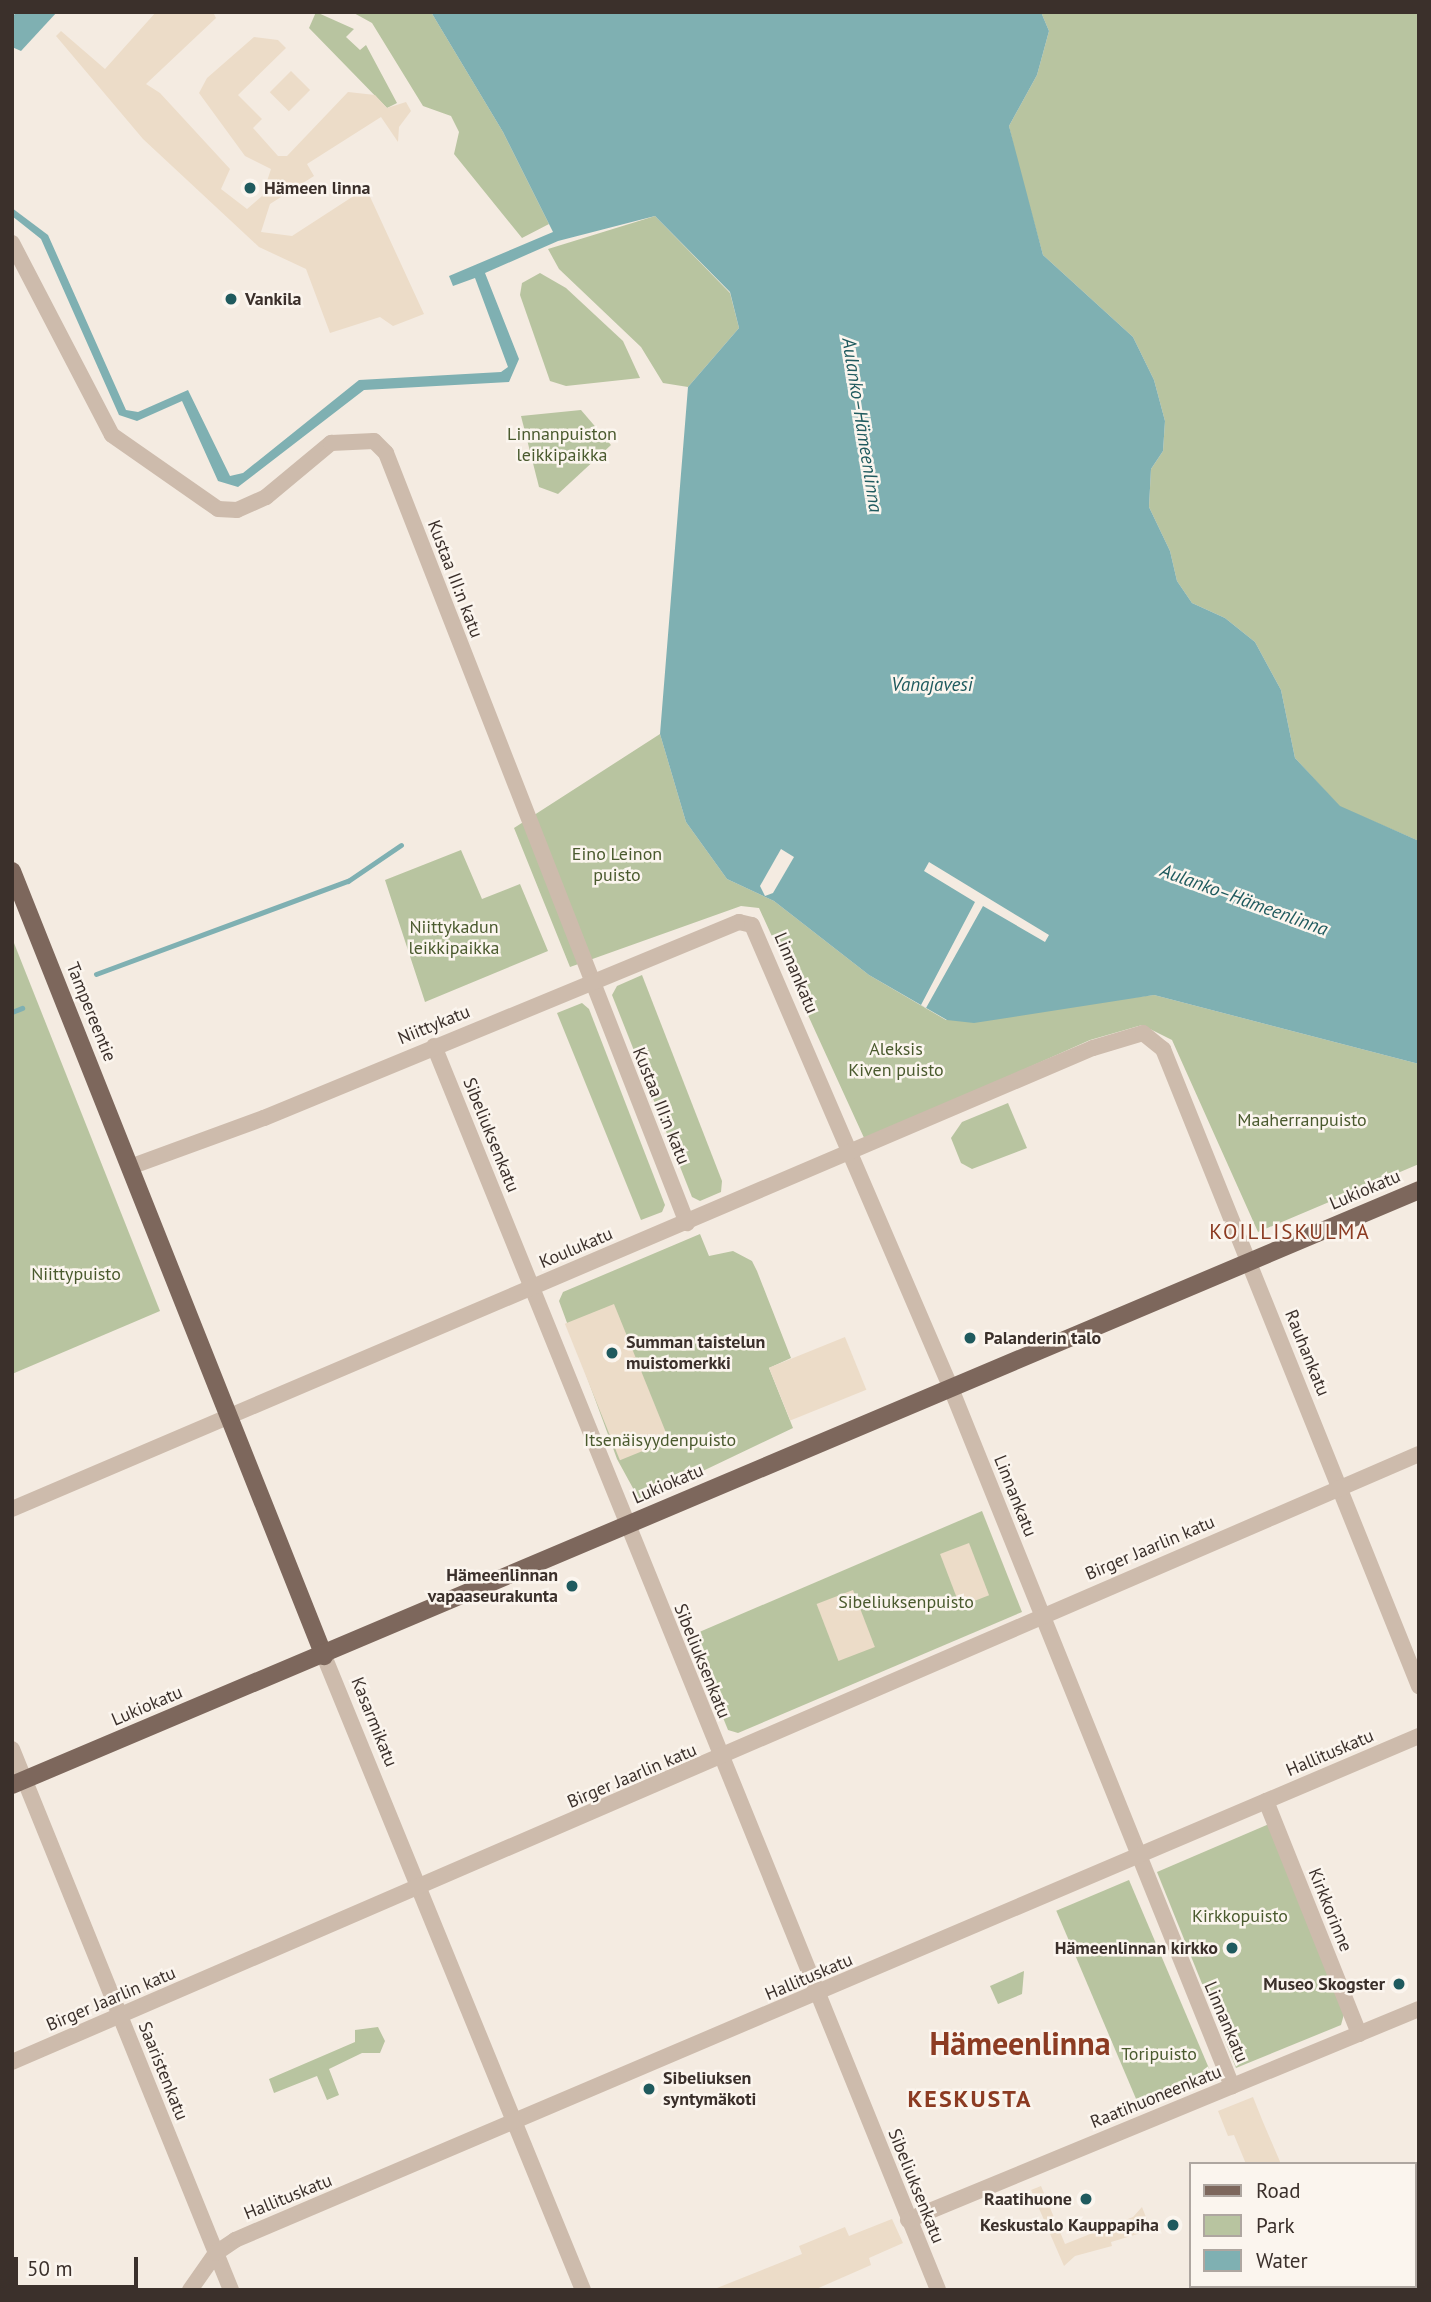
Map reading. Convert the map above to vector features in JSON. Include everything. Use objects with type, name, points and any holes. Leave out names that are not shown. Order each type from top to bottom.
[{"type":"main road","name":"Tampereentie","points":[[12,871],[130,1167]]},
{"type":"main road","name":"Kasarmikatu","points":[[130,1167],[324,1656]]},
{"type":"main road","name":"Lukiokatu","points":[[18,1782],[324,1656],[950,1387],[1419,1190]]},
{"type":"street","name":"Kustaa III:n katu","points":[[12,243],[112,435],[218,509],[237,510],[266,497],[331,443],[374,441],[386,453],[687,1223]]},
{"type":"street","name":"Niittykatu","points":[[130,1167],[739,922],[752,925]]},
{"type":"street","name":"Linnankatu","points":[[752,925],[950,1387],[1231,2087]]},
{"type":"street","name":"Koulukatu","points":[[12,1509],[1129,1034],[1155,1037]]},
{"type":"street","name":"Rauhankatu","points":[[1155,1037],[1250,1262],[1419,1686]]},
{"type":"street","name":"Sibeliuksenkatu","points":[[434,1046],[816,1996],[938,2290]]},
{"type":"street","name":"Birger Jaarlin katu","points":[[12,2062],[720,1759],[1042,1615],[1419,1454]]},
{"type":"street","name":"Kasarmikatu","points":[[324,1656],[583,2290]]},
{"type":"street","name":"Hallituskatu","points":[[216,2253],[235,2240],[516,2124],[603,2081],[816,1996],[1138,1860],[1266,1801],[1419,1736]]},
{"type":"street","name":"Saaristenkatu","points":[[12,1749],[18,1782],[120,2017],[230,2290]]},
{"type":"street","name":"Kirkkorinne","points":[[1266,1801],[1359,2034]]},
{"type":"street","name":"Raatihuoneenkatu","points":[[908,2220],[1419,2009]]},
{"type":"street","points":[[190,2290],[216,2253]]},
{"type":"green space","points":[[316,12],[354,29],[346,37],[360,50],[366,45],[397,103],[387,108],[309,28]]},
{"type":"green space","points":[[352,12],[431,12],[503,132],[549,224],[522,238],[454,154],[459,132],[451,116],[423,106],[372,23]]},
{"type":"green space","points":[[1041,12],[1419,12],[1419,841],[1340,807],[1295,758],[1281,690],[1255,642],[1225,618],[1192,603],[1177,581],[1170,551],[1149,507],[1151,469],[1163,451],[1165,421],[1154,380],[1133,337],[1043,255],[1017,161],[1009,126],[1037,75],[1049,31]]},
{"type":"green space","points":[[655,216],[730,293],[739,328],[688,387],[663,383],[641,347],[559,269],[548,249]]},
{"type":"green space","points":[[540,273],[566,288],[623,341],[640,378],[566,386],[550,381],[520,295],[522,283]]},
{"type":"green space","name":"Linnanpuiston leikkipaikka","points":[[581,410],[611,445],[558,494],[539,487],[521,416]]},
{"type":"green space","points":[[660,734],[686,822],[727,879],[774,901],[869,975],[946,1020],[1154,995],[1419,1064],[1419,1164],[1258,1232],[1172,1040],[1142,1025],[1090,1040],[865,1140],[759,908],[741,906],[570,967],[514,828]]},
{"type":"green space","name":"Niittykadun leikkipaikka","points":[[461,850],[482,899],[520,884],[548,951],[425,1002],[385,880]]},
{"type":"green space","name":"Niittypuisto","points":[[12,938],[160,1311],[12,1374]]},
{"type":"green space","points":[[642,975],[722,1181],[721,1192],[700,1201],[692,1197],[612,995],[617,986]]},
{"type":"green space","points":[[582,1003],[589,1009],[665,1205],[662,1212],[641,1220],[557,1013]]},
{"type":"green space","points":[[1008,1103],[1027,1148],[972,1169],[961,1163],[951,1138],[962,1122]]},
{"type":"green space","name":"Itsenäisyydenpuisto","points":[[700,1234],[709,1256],[733,1251],[752,1261],[757,1271],[791,1358],[769,1368],[793,1428],[640,1501],[617,1459],[559,1301],[563,1292]]},
{"type":"green space","name":"Sibeliuksenpuisto","points":[[982,1511],[1022,1612],[738,1733],[728,1730],[690,1636]]},
{"type":"green space","name":"Kirkkopuisto","points":[[1269,1824],[1344,2014],[1341,2025],[1236,2068],[1157,1872]]},
{"type":"green space","name":"Toripuisto","points":[[1129,1880],[1212,2076],[1140,2107],[1056,1911]]},
{"type":"green space","points":[[1024,1971],[1022,1994],[998,2004],[990,1986]]},
{"type":"green space","points":[[378,2027],[385,2041],[380,2053],[362,2053],[329,2069],[339,2095],[327,2100],[317,2076],[274,2093],[269,2079],[355,2042],[355,2030]]},
{"type":"shaded area","points":[[156,12],[213,12],[216,18],[146,84],[160,93],[230,169],[221,189],[247,209],[262,196],[271,169],[245,156],[199,93],[207,78],[254,37],[278,40],[286,48],[238,95],[262,119],[253,128],[278,156],[287,156],[348,92],[375,95],[387,108],[406,102],[411,111],[399,127],[398,142],[381,117],[307,164],[314,176],[270,204],[261,232],[292,236],[366,188],[424,314],[393,326],[380,317],[330,333],[306,269],[259,247],[143,139],[56,36],[61,31],[105,69]]},
{"type":"shaded area","points":[[291,71],[310,90],[289,111],[270,92]]},
{"type":"shaded area","points":[[614,1304],[669,1440],[620,1460],[565,1324]]},
{"type":"shaded area","points":[[845,1337],[866,1390],[790,1421],[769,1368]]},
{"type":"shaded area","points":[[969,1543],[989,1595],[960,1606],[940,1554]]},
{"type":"shaded area","points":[[853,1590],[875,1647],[838,1661],[817,1604]]},
{"type":"shaded area","points":[[1253,2097],[1280,2162],[1245,2162],[1234,2135],[1228,2136],[1218,2111]]},
{"type":"shaded area","points":[[1041,2186],[1065,2244],[1133,2217],[1142,2207],[1151,2230],[1111,2242],[1112,2246],[1075,2256],[1064,2266],[1031,2190]]},
{"type":"shaded area","points":[[892,2219],[903,2243],[869,2258],[871,2265],[814,2290],[712,2290],[802,2254],[799,2246],[845,2227],[849,2236]]},
{"type":"water","points":[[18,12],[57,12],[21,51],[12,47],[12,16]]},
{"type":"water","name":"Vanajavesi","points":[[431,12],[1041,12],[1049,31],[1037,75],[1009,126],[1043,255],[1133,337],[1154,380],[1165,421],[1163,451],[1151,469],[1149,507],[1170,551],[1177,581],[1192,603],[1225,618],[1255,642],[1281,690],[1295,758],[1340,806],[1419,841],[1419,1064],[1154,995],[974,1023],[947,1020],[869,975],[774,901],[727,879],[686,822],[660,734],[688,387],[739,328],[730,292],[655,216],[558,241],[485,273],[519,359],[509,382],[364,390],[238,487],[218,481],[182,401],[137,421],[119,415],[41,239],[12,216],[12,208],[48,235],[126,410],[138,412],[188,390],[230,476],[243,473],[359,380],[501,372],[508,367],[475,278],[453,286],[449,276],[553,232],[503,132]]},
{"type":"pier","points":[[781,849],[794,857],[773,893],[765,896],[760,886]]},
{"type":"pier","points":[[929,862],[1049,935],[1045,942],[983,906],[926,1008],[921,1005],[975,902],[924,871]]},
{"type":"waterway","points":[[96,974],[348,881],[401,845]]},
{"type":"waterway","points":[[12,1012],[22,1008]]},
{"type":"place","name":"Hämeen linna","points":[[250,188]]},
{"type":"place","name":"Vankila","points":[[231,299]]},
{"type":"place","name":"Palanderin talo","points":[[970,1338]]},
{"type":"place","name":"Summan taistelun muistomerkki","points":[[612,1353]]},
{"type":"place","name":"Hämeenlinnan vapaaseurakunta","points":[[572,1586]]},
{"type":"place","name":"Hämeenlinnan kirkko","points":[[1232,1948]]},
{"type":"place","name":"Museo Skogster","points":[[1399,1984]]},
{"type":"place","name":"Sibeliuksen syntymäkoti","points":[[649,2089]]},
{"type":"place","name":"Raatihuone","points":[[1086,2199]]},
{"type":"place","name":"Keskustalo Kauppapiha","points":[[1173,2225]]},
{"type":"district","name":"KOILLISKULMA","points":[[1290,1232]]},
{"type":"district","name":"Hämeenlinna","points":[[1020,2043]]},
{"type":"district","name":"KESKUSTA","points":[[970,2099]]},
{"type":"water label","name":"Aulanko–Hämeenlinna","points":[[862,425]]},
{"type":"water label","name":"Aulanko–Hämeenlinna","points":[[1244,900]]},
{"type":"park label","name":"Eino Leinon puisto","points":[[617,865]]},
{"type":"park label","name":"Aleksis Kiven puisto","points":[[896,1060]]},
{"type":"park label","name":"Maaherranpuisto","points":[[1302,1120]]}]
